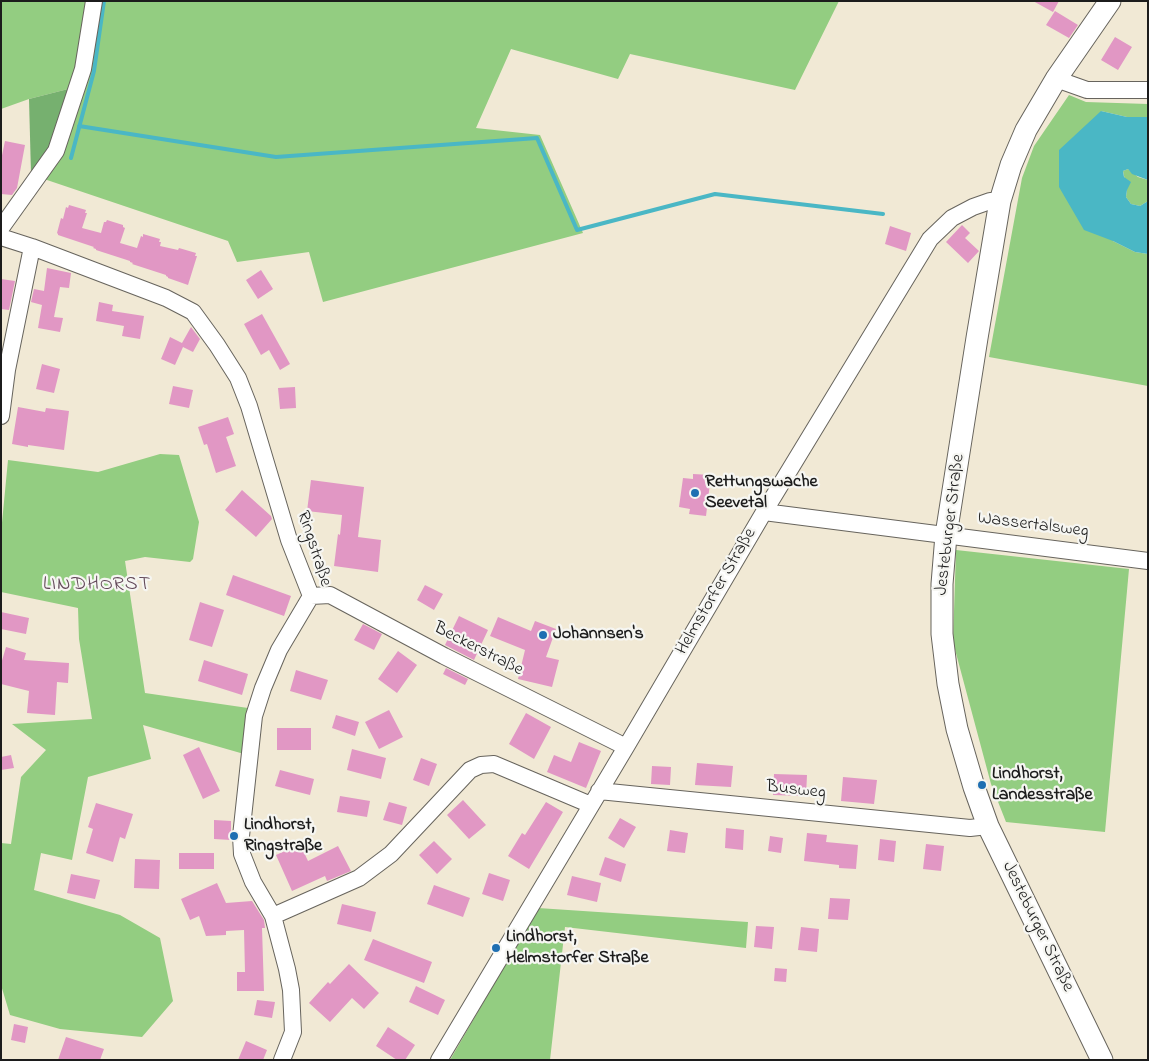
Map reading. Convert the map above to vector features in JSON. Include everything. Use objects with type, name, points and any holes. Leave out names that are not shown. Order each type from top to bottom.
[{"type":"main road","points":[[1000,201],[1011,165],[1026,130],[1056,79],[1110,1]]},
{"type":"main road","name":"Jesteburger Straße","points":[[1000,201],[946,535],[942,584],[942,634],[948,684],[957,729],[988,826],[1102,1060]]},
{"type":"street","points":[[1,228],[56,151],[83,69],[94,1]]},
{"type":"street","points":[[1056,79],[1086,90],[1148,90]]},
{"type":"street","name":"Helmstorfer Straße","points":[[439,1060],[764,512],[930,239],[952,218],[973,207],[990,201],[1000,201]]},
{"type":"street","name":"Ringstraße","points":[[1,238],[32,247],[166,298],[193,312],[238,378],[249,406],[289,540],[311,596],[280,650],[263,688],[254,716],[241,836],[242,854],[253,882],[273,916],[288,970],[293,1032],[282,1060]]},
{"type":"street","points":[[1,416],[7,370],[32,247]]},
{"type":"street","name":"Wassertalsweg","points":[[764,512],[1148,560]]},
{"type":"street","name":"Beckerstraße","points":[[311,596],[330,595],[444,656],[626,746]]},
{"type":"street","name":"Busweg","points":[[273,916],[359,878],[391,854],[470,770],[481,765],[494,764],[595,798],[970,828],[988,826]]},
{"type":"green space","points":[[1,1],[87,1],[72,88],[29,99],[1,109]]},
{"type":"green space","points":[[100,1],[839,1],[795,90],[630,54],[618,79],[511,49],[476,128],[540,135],[583,233],[323,302],[309,252],[237,262],[228,241],[44,179]]},
{"type":"green space","points":[[72,88],[50,149],[31,174],[29,99]]},
{"type":"green space","points":[[1069,95],[1086,102],[1148,104],[1148,117],[1127,117],[1101,111],[1113,241],[1135,252],[1148,254],[1148,386],[989,357],[1022,178],[1034,146]]},
{"type":"green space","points":[[1128,169],[1138,177],[1148,180],[1148,201],[1140,206],[1131,204],[1126,197],[1127,190],[1123,171]]},
{"type":"green space","points":[[160,454],[179,455],[199,522],[193,559],[190,562],[145,557],[125,561],[145,693],[248,708],[244,754],[143,725],[151,759],[88,777],[72,860],[41,853],[34,890],[120,915],[160,938],[173,1001],[142,1037],[60,1029],[10,1015],[1,985],[1,843],[11,844],[21,777],[46,750],[12,724],[92,719],[79,639],[78,608],[1,592],[1,533],[8,460],[98,472]]},
{"type":"green space","points":[[956,550],[1129,569],[1105,832],[1006,822],[991,784],[953,642]]},
{"type":"green space","points":[[538,908],[748,922],[746,948],[565,927],[550,1060],[450,1060]]},
{"type":"water","points":[[1101,111],[1127,117],[1148,117],[1148,180],[1132,174],[1128,169],[1123,171],[1124,177],[1131,182],[1126,197],[1131,204],[1140,206],[1148,201],[1148,254],[1135,252],[1084,230],[1059,187],[1059,150]]},
{"type":"building","points":[[1033,1],[1059,1],[1053,12]]},
{"type":"building","points":[[1055,11],[1078,25],[1069,38],[1046,25]]},
{"type":"building","points":[[1115,37],[1132,47],[1118,70],[1101,60]]},
{"type":"building","points":[[5,141],[25,145],[17,188],[12,195],[1,194],[1,160]]},
{"type":"building","points":[[69,205],[86,210],[85,213],[87,213],[82,228],[101,233],[104,222],[107,220],[123,225],[125,228],[120,243],[137,248],[143,234],[160,239],[160,246],[178,250],[179,248],[196,253],[195,256],[197,256],[188,285],[168,278],[166,275],[132,264],[130,261],[96,250],[94,247],[58,235],[61,218],[63,219],[66,207],[68,208]]},
{"type":"building","points":[[962,225],[970,233],[965,238],[979,251],[968,263],[946,242]]},
{"type":"building","points":[[890,226],[911,233],[906,251],[885,244]]},
{"type":"building","points":[[47,268],[71,273],[69,288],[60,287],[54,317],[63,318],[60,332],[38,328],[42,305],[31,302],[34,289],[44,291]]},
{"type":"building","points":[[261,270],[273,289],[258,299],[246,280]]},
{"type":"building","points":[[1,279],[15,281],[9,310],[1,309]]},
{"type":"building","points":[[99,302],[113,305],[112,311],[144,316],[140,339],[122,336],[124,326],[96,321]]},
{"type":"building","points":[[262,314],[290,364],[280,370],[269,350],[261,355],[244,324]]},
{"type":"building","points":[[191,327],[200,339],[193,352],[183,347],[175,365],[161,359],[170,337],[182,343]]},
{"type":"building","points":[[42,364],[60,369],[54,393],[36,389]]},
{"type":"building","points":[[173,386],[193,390],[189,408],[169,404]]},
{"type":"building","points":[[295,387],[296,408],[280,409],[278,388]]},
{"type":"building","points":[[18,407],[45,412],[46,408],[69,411],[64,450],[12,444]]},
{"type":"building","points":[[228,417],[234,434],[226,437],[236,466],[216,473],[207,444],[204,445],[198,427]]},
{"type":"building","name":"Rettungswache Seevetal","points":[[693,474],[711,475],[706,516],[689,514],[690,509],[679,507],[683,478],[693,479]]},
{"type":"building","points":[[311,480],[364,487],[358,537],[381,540],[378,572],[334,566],[342,515],[307,511]]},
{"type":"building","points":[[242,490],[272,519],[256,537],[225,510]]},
{"type":"building","points":[[233,575],[291,596],[284,616],[226,595]]},
{"type":"building","points":[[425,585],[443,594],[434,610],[417,600]]},
{"type":"building","points":[[200,602],[224,610],[212,647],[189,640]]},
{"type":"building","points":[[1,612],[29,618],[26,634],[1,629]]},
{"type":"building","points":[[459,616],[488,630],[474,660],[445,645]]},
{"type":"building","points":[[498,617],[531,631],[535,621],[556,629],[546,657],[559,660],[552,687],[518,679],[525,650],[490,636]]},
{"type":"building","points":[[363,624],[382,634],[374,650],[354,640]]},
{"type":"building","points":[[6,647],[26,653],[24,660],[69,663],[68,683],[57,682],[55,715],[27,713],[29,691],[1,684],[1,664]]},
{"type":"building","points":[[398,651],[417,665],[397,693],[378,679]]},
{"type":"building","points":[[204,660],[248,674],[242,695],[198,681]]},
{"type":"building","points":[[446,668],[468,679],[465,685],[443,674]]},
{"type":"building","points":[[296,670],[328,680],[321,700],[290,691]]},
{"type":"building","points":[[389,710],[403,737],[379,749],[365,722]]},
{"type":"building","points":[[526,713],[551,727],[534,759],[509,744]]},
{"type":"building","points":[[336,715],[359,722],[355,736],[332,728]]},
{"type":"building","points":[[277,728],[311,728],[311,750],[277,750]]},
{"type":"building","points":[[579,742],[601,751],[586,788],[547,772],[554,755],[571,762]]},
{"type":"building","points":[[199,747],[220,791],[203,799],[183,755]]},
{"type":"building","points":[[352,749],[386,758],[381,779],[347,770]]},
{"type":"building","points":[[11,755],[14,768],[1,770],[1,757]]},
{"type":"building","points":[[421,758],[437,764],[429,786],[413,780]]},
{"type":"building","points":[[697,763],[733,766],[731,787],[695,785]]},
{"type":"building","points":[[652,766],[671,767],[670,785],[651,784]]},
{"type":"building","points":[[280,770],[314,779],[310,795],[275,786]]},
{"type":"building","points":[[774,774],[807,775],[806,796],[773,795]]},
{"type":"building","points":[[843,777],[877,780],[874,804],[841,801]]},
{"type":"building","points":[[340,796],[370,801],[367,817],[337,812]]},
{"type":"building","points":[[463,800],[486,825],[469,839],[447,815]]},
{"type":"building","points":[[389,802],[407,807],[402,825],[383,820]]},
{"type":"building","points":[[546,802],[563,812],[529,869],[508,856],[522,833],[525,835]]},
{"type":"building","points":[[96,803],[133,814],[125,839],[120,837],[113,862],[86,853],[93,829],[88,827]]},
{"type":"building","points":[[620,818],[636,827],[624,848],[608,838]]},
{"type":"building","points":[[214,820],[231,821],[231,840],[214,839]]},
{"type":"building","points":[[726,828],[744,830],[743,850],[725,848]]},
{"type":"building","points":[[670,830],[688,833],[685,853],[667,851]]},
{"type":"building","points":[[807,833],[827,835],[826,842],[858,845],[856,869],[839,868],[839,865],[804,861]]},
{"type":"building","points":[[770,836],[783,838],[781,853],[768,851]]},
{"type":"building","points":[[880,839],[896,841],[894,862],[878,860]]},
{"type":"building","points":[[434,841],[452,859],[437,874],[419,855]]},
{"type":"building","points":[[300,844],[308,861],[338,846],[351,871],[327,881],[325,876],[292,891],[276,855]]},
{"type":"building","points":[[926,844],[944,846],[941,871],[923,869]]},
{"type":"building","points":[[179,853],[214,853],[214,869],[179,869]]},
{"type":"building","points":[[605,857],[626,864],[621,882],[599,875]]},
{"type":"building","points":[[135,859],[160,860],[159,889],[134,888]]},
{"type":"building","points":[[489,873],[510,880],[503,901],[482,894]]},
{"type":"building","points":[[71,874],[100,880],[95,899],[67,893]]},
{"type":"building","points":[[572,876],[601,883],[597,902],[567,895]]},
{"type":"building","points":[[217,883],[226,903],[252,901],[264,920],[265,928],[262,928],[264,991],[237,991],[237,972],[245,972],[244,930],[226,931],[226,935],[206,936],[199,916],[190,920],[181,899]]},
{"type":"building","points":[[434,885],[470,898],[463,917],[427,904]]},
{"type":"building","points":[[830,898],[850,899],[848,920],[828,919]]},
{"type":"building","points":[[342,904],[376,912],[371,932],[337,924]]},
{"type":"building","points":[[756,926],[774,927],[772,949],[754,947]]},
{"type":"building","points":[[801,927],[819,929],[817,952],[798,950]]},
{"type":"building","points":[[373,939],[432,962],[424,983],[364,960]]},
{"type":"building","points":[[349,964],[379,993],[364,1009],[352,998],[330,1022],[309,1003],[328,982],[330,984]]},
{"type":"building","points":[[775,968],[787,969],[786,982],[774,981]]},
{"type":"building","points":[[416,986],[445,1000],[438,1015],[409,1002]]},
{"type":"building","points":[[257,1000],[275,1002],[272,1018],[254,1015]]},
{"type":"building","points":[[14,1024],[28,1027],[25,1043],[11,1040]]},
{"type":"building","points":[[388,1027],[415,1045],[405,1060],[397,1060],[376,1046]]},
{"type":"building","points":[[66,1037],[104,1049],[100,1060],[58,1060]]},
{"type":"building","points":[[246,1041],[267,1050],[263,1060],[238,1060]]},
{"type":"waterway","points":[[71,158],[94,71],[104,1]]},
{"type":"waterway","points":[[79,126],[276,157],[537,138],[577,230],[715,194],[883,214]]},
{"type":"place","name":"Rettungswache Seevetal","points":[[695,493]]},
{"type":"place","name":"Johannsen's","points":[[543,635]]},
{"type":"place","name":"Lindhorst, Landesstraße","points":[[982,785]]},
{"type":"place","name":"Lindhorst, Ringstraße","points":[[234,836]]},
{"type":"place","name":"Lindhorst, Helmstorfer Straße","points":[[496,948]]},
{"type":"district","name":"LINDHORST","points":[[97,586]]}]
